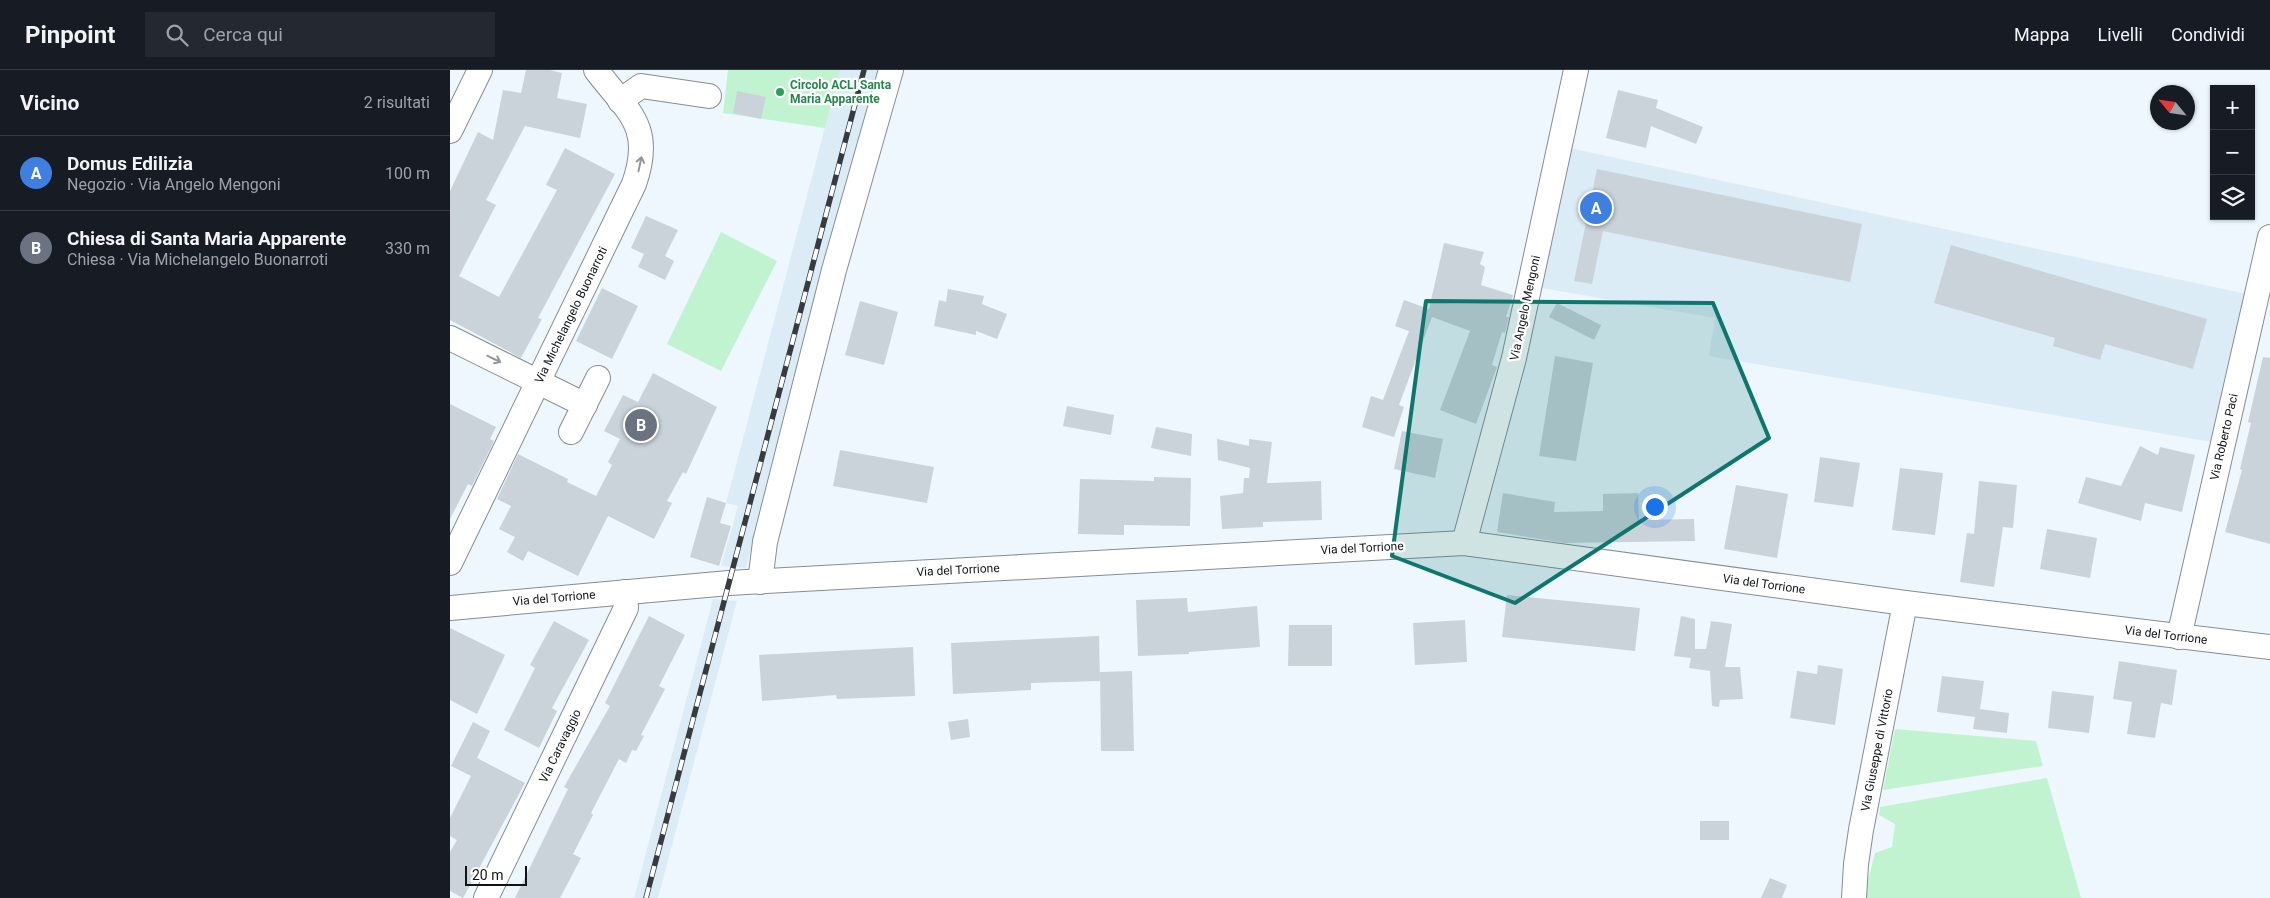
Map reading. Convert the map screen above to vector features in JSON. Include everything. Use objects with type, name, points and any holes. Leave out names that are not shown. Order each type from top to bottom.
[{"type":"street","points":[[450,131],[480,70]]},
{"type":"street","name":"Via Michelangelo Buonarroti","points":[[450,563],[639,171],[643,145],[640,132],[635,121],[596,70]]},
{"type":"street","points":[[760,582],[765,542],[834,270],[891,70]]},
{"type":"street","name":"Via Angelo Mengoni","points":[[1464,543],[1514,358],[1576,70]]},
{"type":"street","points":[[620,101],[641,86],[710,96]]},
{"type":"street","name":"Via Roberto Paci","points":[[2179,637],[2270,237]]},
{"type":"street","points":[[450,338],[585,405]]},
{"type":"street","points":[[571,432],[598,378]]},
{"type":"street","name":"Via del Torrione","points":[[450,608],[760,582],[1464,543],[1905,603],[2270,647]]},
{"type":"street","name":"Via Caravaggio","points":[[486,898],[626,608],[625,592]]},
{"type":"street","name":"Via Giuseppe di Vittorio","points":[[1854,898],[1861,830],[1905,603]]},
{"type":"highlighted area","points":[[1426,301],[1713,303],[1769,438],[1515,603],[1392,556]]},
{"type":"shaded area","points":[[840,70],[880,70],[746,568],[721,566],[738,506],[726,503]]},
{"type":"shaded area","points":[[1565,147],[2256,296],[2223,444],[1709,356],[1715,318],[1536,287]]},
{"type":"shaded area","points":[[713,599],[737,601],[658,898],[634,898]]},
{"type":"green space","name":"Circolo ACLI Santa Maria Apparente","points":[[728,70],[840,70],[825,128],[723,113]]},
{"type":"green space","points":[[721,232],[777,261],[721,371],[667,344]]},
{"type":"green space","points":[[1895,729],[2036,741],[2043,766],[1883,790]]},
{"type":"green space","points":[[2047,778],[2081,898],[1867,898],[1866,888],[1875,853],[1892,847],[1895,824],[1879,815],[1880,807]]},
{"type":"building","points":[[526,70],[550,70],[562,73],[557,98],[587,104],[580,138],[525,126],[486,200],[496,205],[459,276],[499,297],[557,190],[546,185],[565,148],[615,174],[538,318],[542,319],[521,358],[450,320],[450,191],[478,132],[493,140],[503,90],[521,93]]},
{"type":"building","points":[[1618,90],[1658,100],[1656,108],[1703,127],[1696,144],[1651,126],[1646,148],[1606,138]]},
{"type":"building","points":[[737,91],[766,97],[761,119],[733,113]]},
{"type":"building","points":[[1597,169],[1862,224],[1850,282],[1603,231],[1592,284],[1574,281]]},
{"type":"building","points":[[646,216],[678,230],[665,256],[674,261],[665,280],[638,267],[644,254],[631,248]]},
{"type":"building","points":[[1444,243],[1484,252],[1480,264],[1485,267],[1481,285],[1513,295],[1506,317],[1509,317],[1505,333],[1502,332],[1492,365],[1497,367],[1476,424],[1440,410],[1470,331],[1432,317],[1399,405],[1404,407],[1394,437],[1362,427],[1371,396],[1383,400],[1409,331],[1395,326],[1404,300],[1429,309]]},
{"type":"building","points":[[1951,245],[2207,319],[2193,369],[2105,344],[2100,360],[2053,346],[2055,338],[1934,303]]},
{"type":"building","points":[[602,288],[638,306],[612,359],[576,341]]},
{"type":"building","points":[[948,289],[984,296],[982,304],[1007,314],[997,339],[976,331],[976,335],[934,326],[939,300],[946,302]]},
{"type":"building","points":[[860,301],[898,312],[884,365],[845,355]]},
{"type":"building","points":[[1557,303],[1601,325],[1594,340],[1549,317]]},
{"type":"building","points":[[1555,356],[1593,363],[1576,461],[1539,456]]},
{"type":"building","points":[[2263,357],[2270,358],[2270,544],[2225,532],[2242,470],[2240,469],[2251,423],[2248,422]]},
{"type":"building","points":[[653,373],[717,407],[686,474],[683,472],[667,501],[672,503],[654,539],[608,516],[578,576],[528,551],[523,561],[507,552],[515,537],[499,529],[511,506],[497,499],[518,454],[568,479],[567,482],[596,496],[612,465],[608,462],[620,439],[604,431],[623,395],[638,402]]},
{"type":"building","points":[[450,404],[496,427],[490,439],[494,441],[472,486],[468,484],[450,519]]},
{"type":"building","points":[[1067,406],[1114,415],[1111,435],[1063,426]]},
{"type":"building","points":[[1156,427],[1192,434],[1191,456],[1151,448]]},
{"type":"building","points":[[1402,431],[1443,439],[1435,478],[1394,469]]},
{"type":"building","points":[[1217,439],[1249,446],[1249,439],[1272,442],[1267,483],[1321,481],[1322,520],[1263,522],[1263,527],[1222,529],[1220,496],[1243,493],[1244,478],[1249,478],[1250,468],[1218,460]]},
{"type":"building","points":[[2140,446],[2158,455],[2160,447],[2195,455],[2182,512],[2145,503],[2141,521],[2078,503],[2086,477],[2121,486]]},
{"type":"building","points":[[840,450],[934,467],[927,503],[833,486]]},
{"type":"building","points":[[1820,457],[1860,463],[1853,507],[1814,502]]},
{"type":"building","points":[[1900,468],[1943,473],[1935,535],[1892,530]]},
{"type":"building","points":[[1154,477],[1191,478],[1190,526],[1124,525],[1124,535],[1078,534],[1080,479],[1154,481]]},
{"type":"building","points":[[1979,481],[2017,485],[2013,528],[2003,527],[1994,587],[1960,582],[1967,533],[1974,534]]},
{"type":"building","points":[[1736,485],[1788,494],[1777,558],[1724,549]]},
{"type":"building","points":[[1503,493],[1555,502],[1554,512],[1603,511],[1603,494],[1638,493],[1639,520],[1694,519],[1695,541],[1564,543],[1497,532]]},
{"type":"building","points":[[707,497],[726,503],[720,523],[731,526],[719,566],[690,557]]},
{"type":"building","points":[[2047,529],[2097,538],[2090,578],[2040,569]]},
{"type":"building","points":[[1507,595],[1640,608],[1635,651],[1502,637]]},
{"type":"building","points":[[1187,598],[1188,612],[1257,606],[1260,647],[1189,652],[1189,654],[1138,656],[1136,600]]},
{"type":"building","points":[[649,616],[685,635],[659,686],[665,689],[641,735],[644,736],[636,751],[632,750],[626,763],[619,759],[591,813],[593,815],[573,854],[581,858],[560,898],[515,898],[568,789],[564,787],[610,706],[605,703]]},
{"type":"building","points":[[1681,616],[1695,619],[1695,649],[1706,649],[1711,621],[1732,624],[1725,667],[1740,667],[1743,699],[1720,700],[1719,707],[1712,706],[1710,671],[1689,668],[1691,658],[1674,656]]},
{"type":"building","points":[[1465,620],[1467,662],[1415,665],[1413,623]]},
{"type":"building","points":[[554,621],[589,640],[552,708],[557,711],[539,748],[504,730],[535,668],[530,665]]},
{"type":"building","points":[[1289,625],[1332,625],[1332,666],[1288,666]]},
{"type":"building","points":[[450,628],[505,655],[477,714],[450,700]]},
{"type":"building","points":[[1099,636],[1100,681],[1031,683],[1031,690],[953,694],[951,643]]},
{"type":"building","points":[[913,647],[915,696],[837,699],[836,695],[762,701],[759,655]]},
{"type":"building","points":[[2119,661],[2177,670],[2172,705],[2161,703],[2155,738],[2127,734],[2132,702],[2113,699]]},
{"type":"building","points":[[1818,665],[1843,669],[1835,725],[1790,718],[1797,671],[1817,674]]},
{"type":"building","points":[[1132,671],[1134,751],[1101,751],[1100,672]]},
{"type":"building","points":[[1942,676],[1984,681],[1980,709],[2009,713],[2007,733],[1973,729],[1975,717],[1937,712]]},
{"type":"building","points":[[2052,691],[2094,696],[2089,733],[2048,728]]},
{"type":"building","points":[[968,719],[970,737],[951,740],[948,722]]},
{"type":"building","points":[[473,722],[490,731],[477,758],[525,783],[463,898],[450,891],[450,852],[457,840],[450,836],[450,818],[471,776],[451,766]]},
{"type":"building","points":[[1700,821],[1729,821],[1729,840],[1700,840]]},
{"type":"building","points":[[1770,878],[1787,885],[1782,898],[1761,898]]},
{"type":"railway","points":[[646,898],[864,70]]},
{"type":"place","name":"Circolo ACLI Santa Maria Apparente","points":[[780,92]]},
{"type":"place","name":"Domus Edilizia","points":[[1596,208]]},
{"type":"place","name":"Chiesa di Santa Maria Apparente","points":[[641,425]]}]
